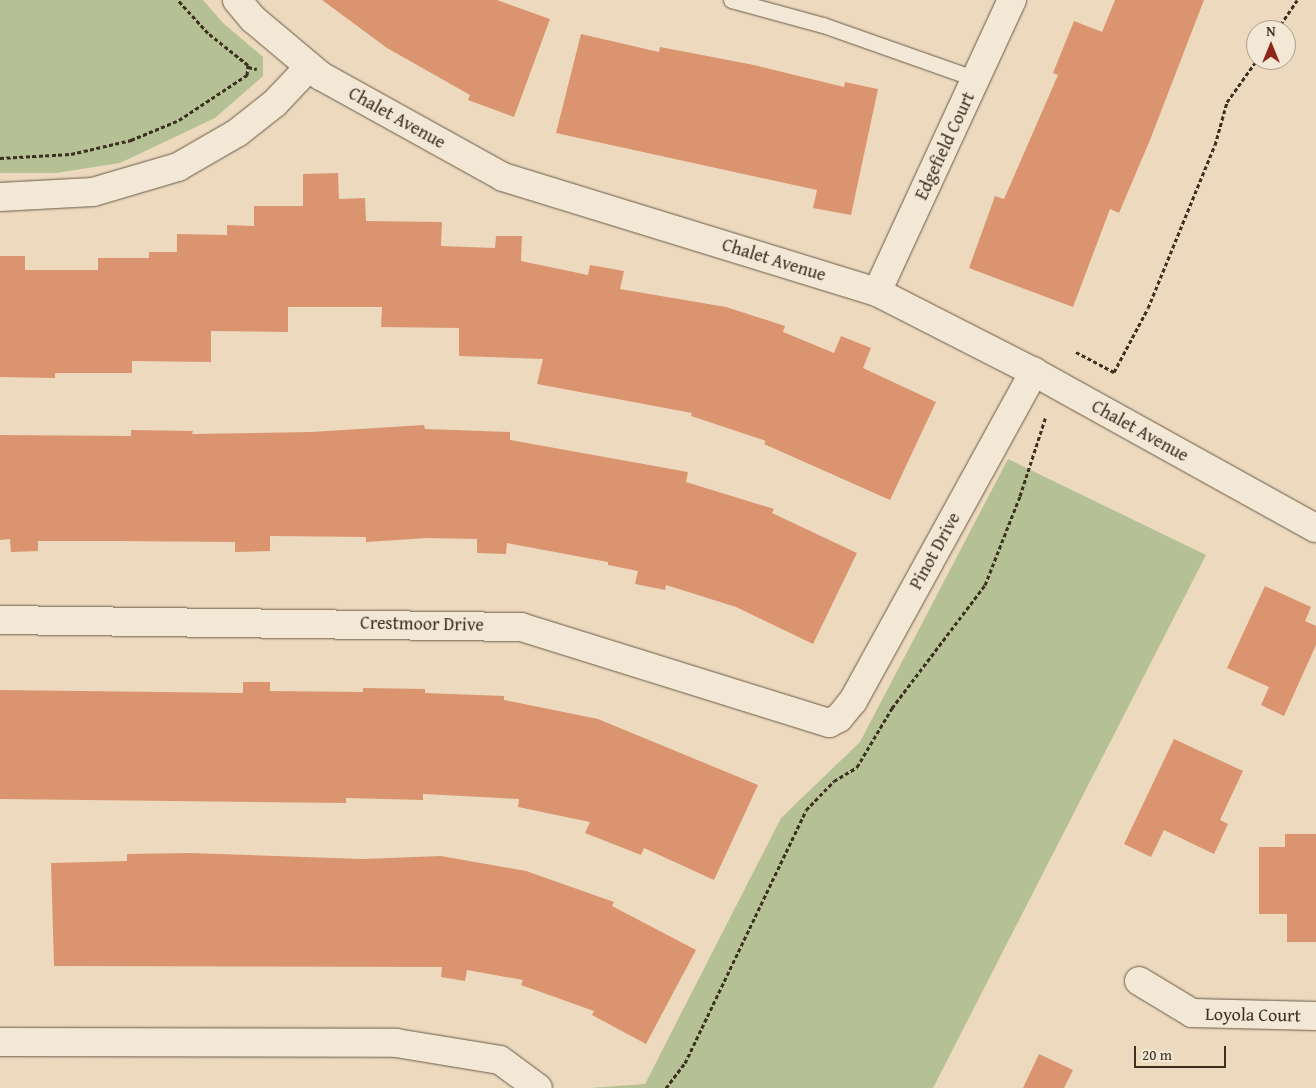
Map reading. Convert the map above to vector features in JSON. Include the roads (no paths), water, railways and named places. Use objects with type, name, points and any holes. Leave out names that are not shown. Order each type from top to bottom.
[{"type":"street","name":"Chalet Avenue","points":[[236,0],[253,19],[309,67],[503,177],[877,292],[1034,372],[1316,528]]},
{"type":"street","name":"Edgefield Court","points":[[877,292],[1012,0]]},
{"type":"street","points":[[0,197],[93,192],[178,167],[237,134],[275,103],[309,67]]},
{"type":"street","name":"Pinot Drive","points":[[829,723],[839,718],[853,701],[1034,372]]},
{"type":"street","name":"Crestmoor Drive","points":[[0,620],[521,626],[829,723]]},
{"type":"street","name":"Loyola Court","points":[[1139,981],[1192,1014],[1316,1016]]},
{"type":"street","points":[[0,1042],[396,1043],[500,1060],[538,1088]]},
{"type":"lane","points":[[731,0],[795,16],[976,79]]}]
